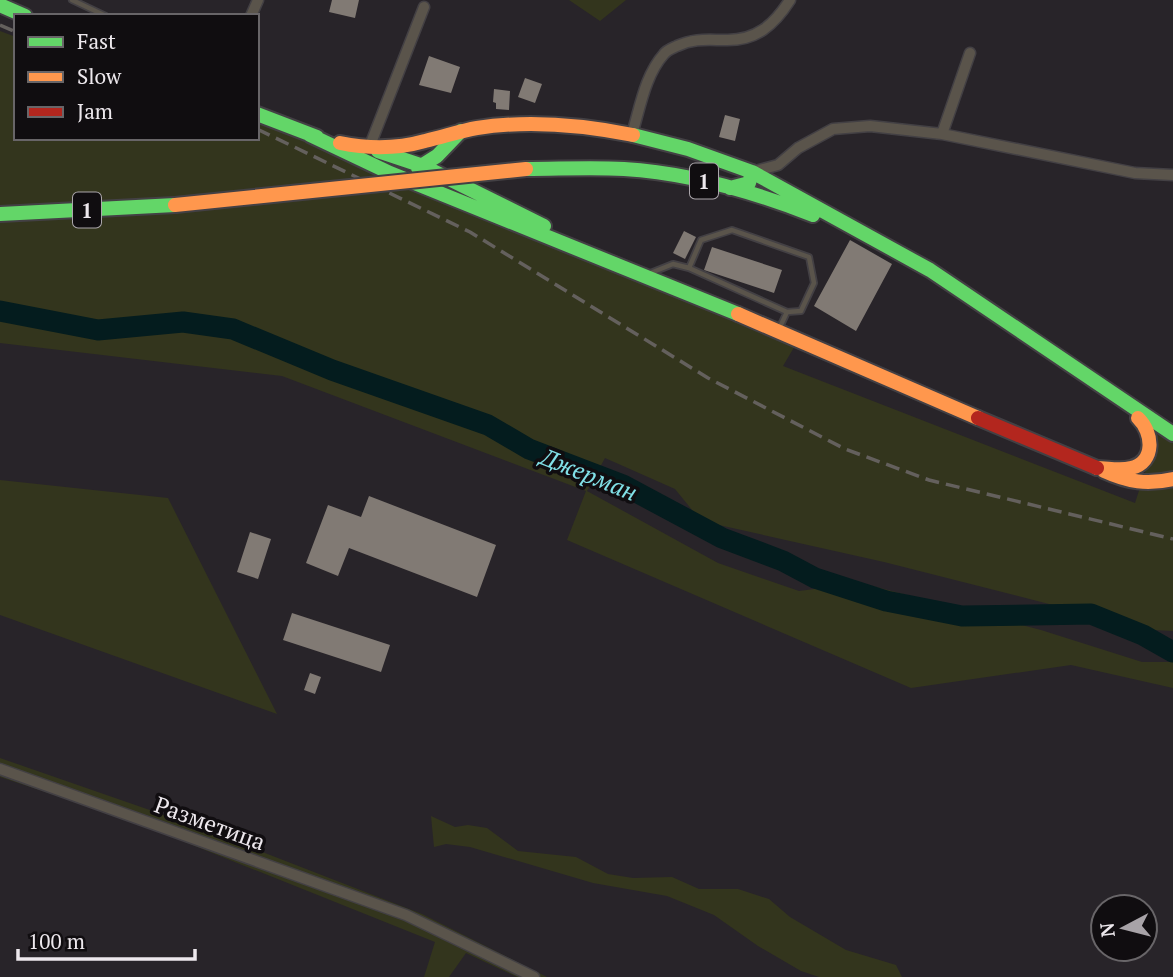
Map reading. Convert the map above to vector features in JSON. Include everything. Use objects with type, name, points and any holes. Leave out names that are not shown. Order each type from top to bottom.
[{"type":"street","points":[[632,134],[651,73],[665,52],[695,39],[728,40],[760,34],[774,24],[790,0]]},
{"type":"street","points":[[0,5],[20,14]]},
{"type":"street","points":[[369,148],[424,7]]},
{"type":"street","points":[[942,134],[970,53]]},
{"type":"street","points":[[259,115],[310,135],[390,173],[778,330],[1121,480],[1143,485],[1173,479]]},
{"type":"street","points":[[752,172],[778,165],[798,148],[834,129],[870,125],[942,134],[1135,173],[1173,175]]},
{"type":"street","points":[[369,148],[409,145],[462,130],[488,127],[544,126],[632,134],[693,149],[752,172],[873,240]]},
{"type":"street","points":[[390,173],[423,166],[462,130]]},
{"type":"street","points":[[310,135],[369,148],[423,166],[624,266]]},
{"type":"street","name":"1","points":[[0,214],[175,205],[526,169],[625,169],[701,180],[782,202],[873,240],[930,270],[1173,434]]},
{"type":"street","points":[[730,188],[749,183],[752,172]]},
{"type":"street","points":[[1053,354],[1144,422],[1149,430],[1149,451],[1137,466],[1097,468]]},
{"type":"street","name":"Разметица","points":[[0,769],[406,915],[534,977]]},
{"type":"lane","points":[[72,0],[102,14]]},
{"type":"lane","points":[[645,275],[673,264],[689,268],[787,313],[801,312],[814,283],[809,257],[732,230],[701,240],[689,268]]},
{"type":"lane","points":[[778,330],[787,313]]},
{"type":"green space","points":[[569,0],[626,0],[600,21]]},
{"type":"green space","points":[[0,31],[14,36],[14,140],[259,140],[259,115],[799,339],[783,366],[1135,503],[1160,426],[1173,435],[1173,631],[1112,628],[1049,604],[884,562],[701,521],[675,489],[605,458],[587,491],[718,563],[799,591],[861,583],[1041,630],[1142,662],[1173,662],[1173,688],[1071,665],[911,688],[567,540],[586,491],[282,376],[0,343]]},
{"type":"green space","points":[[0,480],[168,498],[277,714],[0,615]]},
{"type":"green space","points":[[0,758],[190,824],[422,914],[547,977],[517,977],[466,953],[449,977],[424,977],[435,942],[130,820],[0,777]]},
{"type":"green space","points":[[431,816],[455,827],[468,825],[487,828],[518,851],[576,857],[608,874],[633,878],[672,877],[699,889],[738,889],[769,899],[790,917],[846,950],[896,965],[902,977],[819,977],[801,971],[758,946],[714,915],[667,896],[593,883],[470,847],[446,844],[434,847]]},
{"type":"building","points":[[332,0],[359,0],[355,18],[329,12]]},
{"type":"building","points":[[429,56],[460,67],[451,93],[419,85]]},
{"type":"building","points":[[525,78],[542,84],[535,103],[518,97]]},
{"type":"building","points":[[494,89],[510,91],[509,110],[496,109],[496,103],[493,102]]},
{"type":"building","points":[[725,115],[740,119],[735,141],[719,137]]},
{"type":"building","points":[[684,231],[696,237],[685,259],[673,253]]},
{"type":"building","points":[[850,240],[892,264],[856,331],[814,306]]},
{"type":"building","points":[[712,247],[782,270],[774,293],[704,270]]},
{"type":"building","points":[[369,496],[496,545],[477,597],[349,548],[338,576],[306,563],[328,505],[361,517]]},
{"type":"building","points":[[250,532],[271,539],[258,579],[237,572]]},
{"type":"building","points":[[292,613],[390,645],[381,672],[283,640]]},
{"type":"building","points":[[310,673],[321,677],[315,694],[304,690]]},
{"type":"waterway","name":"Джерман","points":[[0,311],[98,330],[183,322],[233,329],[332,370],[488,425],[529,449],[623,485],[722,538],[783,561],[815,578],[886,601],[962,616],[1091,614],[1143,635],[1173,652]]},
{"type":"railway","points":[[0,25],[14,31]]},
{"type":"railway","points":[[259,130],[470,232],[708,378],[845,449],[929,480],[1173,539]]},
{"type":"traffic: fast","points":[[0,5],[20,14]]},
{"type":"traffic: fast","points":[[259,115],[317,137]]},
{"type":"traffic: fast","points":[[418,168],[437,156],[461,131]]},
{"type":"traffic: fast","points":[[310,135],[390,173],[738,314]]},
{"type":"traffic: fast","points":[[633,135],[688,149],[752,172]]},
{"type":"traffic: fast","points":[[378,151],[423,166],[544,226]]},
{"type":"traffic: fast","points":[[526,169],[612,168],[672,174],[744,191],[813,215]]},
{"type":"traffic: fast","points":[[730,188],[749,183],[752,172],[930,270],[1173,434]]},
{"type":"traffic: fast","points":[[0,214],[175,205]]},
{"type":"traffic: slow","points":[[340,143],[393,147],[477,128],[516,124],[575,126],[633,135]]},
{"type":"traffic: slow","points":[[175,205],[526,169]]},
{"type":"traffic: slow","points":[[738,314],[978,418]]},
{"type":"traffic: slow","points":[[1097,468],[1127,469],[1145,460],[1150,446],[1149,438],[1138,418]]},
{"type":"traffic: slow","points":[[1104,471],[1138,481],[1173,479]]},
{"type":"traffic: jam","points":[[978,418],[1097,468]]}]
